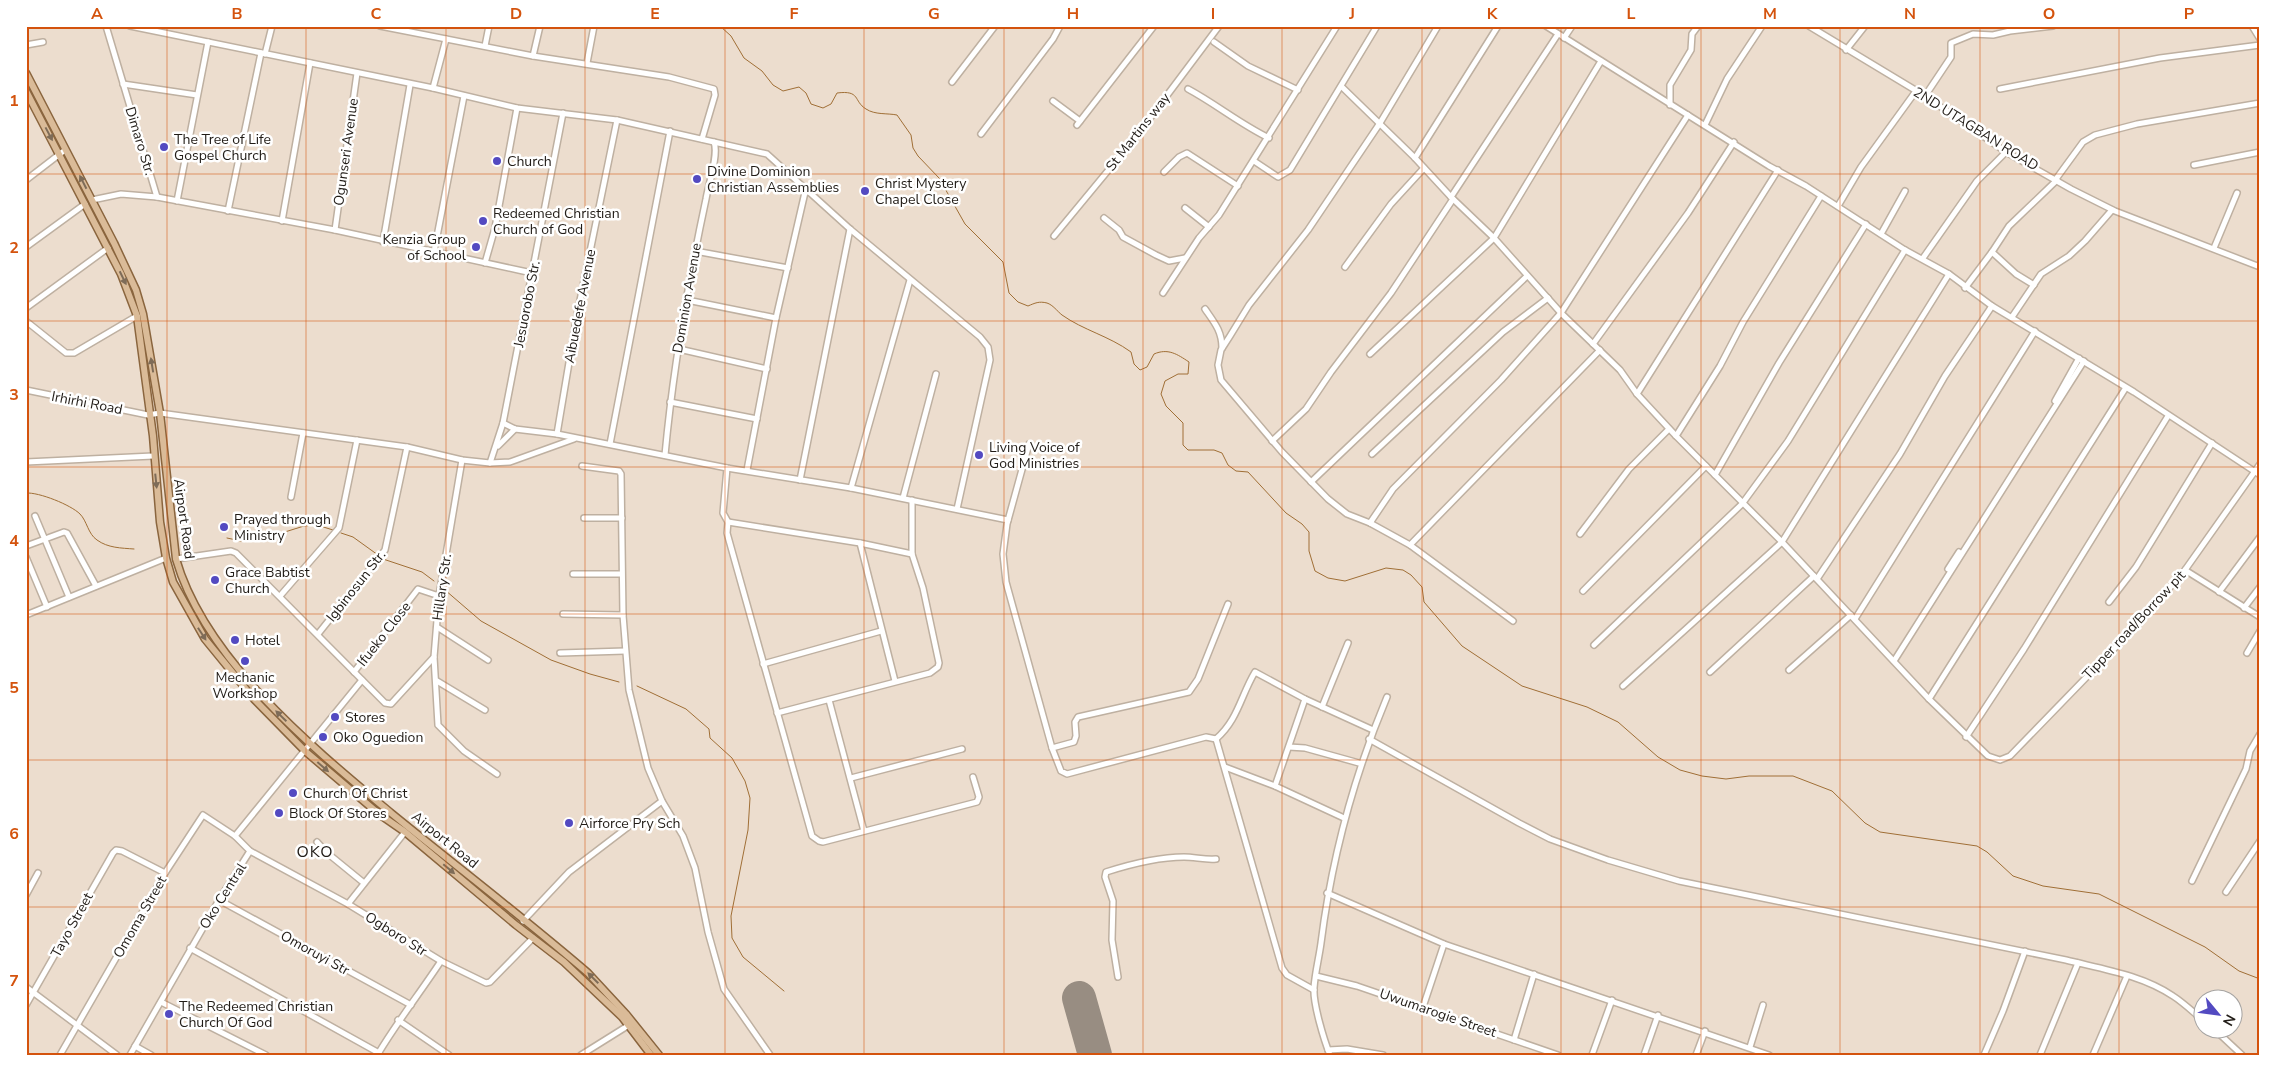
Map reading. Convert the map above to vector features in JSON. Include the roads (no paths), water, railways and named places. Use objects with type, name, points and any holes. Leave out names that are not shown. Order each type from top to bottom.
[{"type":"main road","name":"Airport Road","points":[[26,73],[136,290],[143,314],[160,414],[163,458],[176,559],[195,606],[212,633],[259,695],[310,744],[588,973],[626,1014],[659,1055]]},
{"type":"main road","name":"Airport Road","points":[[26,91],[108,248],[126,286],[136,316],[166,558],[173,582],[205,639],[254,699],[305,751],[379,814],[405,832],[578,974],[629,1025],[650,1055]]},
{"type":"street","name":"Dimaro Str.","points":[[106,26],[157,197]]},
{"type":"street","points":[[130,26],[410,85],[433,88],[517,108],[617,120],[767,154],[850,229],[980,337],[988,347],[990,353],[957,509]]},
{"type":"street","points":[[228,211],[263,54],[272,26]]},
{"type":"street","points":[[380,26],[533,56],[669,77],[714,89],[715,95],[702,139]]},
{"type":"street","points":[[485,46],[489,26]]},
{"type":"street","points":[[533,56],[540,26]]},
{"type":"street","points":[[587,63],[594,26]]},
{"type":"street","points":[[952,82],[994,26]]},
{"type":"street","points":[[981,134],[1053,39],[1060,26]]},
{"type":"street","points":[[1053,100],[1078,123],[1154,26]]},
{"type":"street","name":"St Martins way","points":[[1054,236],[1135,138],[1219,26]]},
{"type":"street","points":[[1162,293],[1185,258],[1238,186],[1337,26]]},
{"type":"street","points":[[1254,161],[1278,176],[1290,170],[1342,87],[1350,68],[1377,26]]},
{"type":"street","points":[[1221,350],[1250,305],[1308,230],[1380,123],[1438,26]]},
{"type":"street","points":[[1415,158],[1498,26]]},
{"type":"street","points":[[1546,26],[1670,105],[1838,206],[1905,250],[1923,258],[1949,274],[1965,288],[1992,306],[2082,360],[2260,475]]},
{"type":"street","points":[[1564,38],[1572,26]]},
{"type":"street","points":[[1670,105],[1670,85],[1691,50],[1692,34],[1698,26]]},
{"type":"street","points":[[1705,125],[1727,79],[1762,26]]},
{"type":"street","name":"2ND UTAGBAN ROAD","points":[[1809,26],[1925,96],[2006,152],[2112,210],[2260,267]]},
{"type":"street","points":[[1846,50],[1865,26]]},
{"type":"street","points":[[1925,96],[1950,57],[1951,43],[1973,34],[1993,35],[2053,26]]},
{"type":"street","points":[[2252,26],[2260,39]]},
{"type":"street","points":[[1272,441],[1306,409],[1331,372],[1391,293],[1558,34]]},
{"type":"street","points":[[433,88],[446,38]]},
{"type":"street","points":[[26,46],[43,42]]},
{"type":"street","points":[[177,201],[208,42]]},
{"type":"street","points":[[1214,42],[1248,66],[1298,90]]},
{"type":"street","points":[[2000,89],[2160,58],[2260,45]]},
{"type":"street","points":[[1370,354],[1494,238],[1601,61]]},
{"type":"street","points":[[282,221],[310,63]]},
{"type":"street","name":"Ogunseri Avenue","points":[[334,230],[357,73]]},
{"type":"street","points":[[123,84],[197,95]]},
{"type":"street","points":[[383,242],[410,85]]},
{"type":"street","points":[[1342,87],[1494,238],[1561,313],[1620,370],[1637,394],[1669,429],[1782,542],[1966,737],[2024,648],[2168,416]]},
{"type":"street","points":[[1188,89],[1207,99],[1244,126],[1268,138]]},
{"type":"street","points":[[1838,206],[1861,167],[1916,91]]},
{"type":"street","points":[[434,252],[464,96]]},
{"type":"street","points":[[1965,288],[2009,226],[2056,179],[2083,142],[2095,135],[2137,124],[2260,103]]},
{"type":"street","points":[[485,263],[495,228],[517,108]]},
{"type":"street","name":"Jesuorobo Str.","points":[[497,447],[562,113]]},
{"type":"street","points":[[1370,523],[1393,489],[1444,435],[1501,380],[1561,313],[1688,115]]},
{"type":"street","name":"Aibuedefe Avenue","points":[[557,434],[577,315],[617,120]]},
{"type":"street","points":[[610,444],[670,131]]},
{"type":"street","name":"Dominion Avenue","points":[[664,455],[670,402],[695,251],[712,169],[714,142]]},
{"type":"street","points":[[1593,344],[1688,213],[1734,142]]},
{"type":"street","points":[[26,180],[65,150]]},
{"type":"street","points":[[1923,258],[1977,182],[2006,152]]},
{"type":"street","points":[[2194,165],[2260,152]]},
{"type":"street","points":[[1164,172],[1179,156],[1187,153],[1238,186]]},
{"type":"street","points":[[1345,267],[1391,204],[1424,168]]},
{"type":"street","points":[[1637,394],[1778,170]]},
{"type":"street","points":[[747,470],[776,318],[806,188]]},
{"type":"street","points":[[1881,234],[1905,191]]},
{"type":"street","points":[[2214,248],[2237,193]]},
{"type":"street","points":[[92,200],[121,194],[157,197],[334,230],[532,273]]},
{"type":"street","points":[[1676,436],[1720,366],[1743,322],[1821,196]]},
{"type":"street","points":[[26,248],[85,204]]},
{"type":"street","points":[[1185,208],[1209,227]]},
{"type":"street","points":[[2012,317],[2047,268],[2069,256],[2112,210]]},
{"type":"street","points":[[1104,218],[1119,230],[1123,237],[1156,255],[1169,260],[1185,258]]},
{"type":"street","points":[[1715,475],[1779,363],[1866,224]]},
{"type":"street","points":[[800,480],[850,229]]},
{"type":"street","points":[[26,308],[108,248]]},
{"type":"street","points":[[1594,645],[1742,504],[1788,441],[1905,250]]},
{"type":"street","points":[[695,251],[788,268]]},
{"type":"street","points":[[1992,252],[2016,274],[2034,285]]},
{"type":"street","points":[[1623,686],[1782,542],[1949,274]]},
{"type":"street","points":[[1311,482],[1527,276]]},
{"type":"street","points":[[851,488],[910,280]]},
{"type":"street","points":[[1372,454],[1489,344],[1548,298]]},
{"type":"street","points":[[687,300],[776,318]]},
{"type":"street","points":[[1710,672],[1816,578],[1900,454],[1945,376],[1992,306]]},
{"type":"street","points":[[1205,309],[1218,327],[1222,337],[1218,365],[1221,380],[1272,441],[1311,482],[1347,514],[1370,523],[1410,545],[1512,621]]},
{"type":"street","points":[[26,321],[66,353],[74,353],[136,316]]},
{"type":"street","points":[[1789,670],[1853,617],[2035,331]]},
{"type":"street","points":[[679,349],[767,369]]},
{"type":"street","points":[[1410,545],[1600,350]]},
{"type":"street","points":[[1948,569],[2082,360]]},
{"type":"street","points":[[1894,660],[2082,360]]},
{"type":"street","points":[[903,498],[936,374]]},
{"type":"street","points":[[1993,598],[2126,389]]},
{"type":"street","points":[[1929,699],[2126,389]]},
{"type":"street","name":"Irhirhi Road","points":[[26,390],[148,415],[160,414],[407,447],[462,460],[490,463],[510,462],[574,439]]},
{"type":"street","points":[[670,402],[757,419]]},
{"type":"street","points":[[503,423],[515,428],[557,434],[574,439],[610,444],[727,468],[851,488],[1008,520]]},
{"type":"street","points":[[490,463],[497,447],[515,428]]},
{"type":"street","points":[[1580,534],[1629,469],[1669,429]]},
{"type":"street","points":[[291,497],[303,433]]},
{"type":"street","points":[[280,596],[339,528],[357,440]]},
{"type":"street","points":[[2109,602],[2136,567],[2212,443]]},
{"type":"street","points":[[1029,444],[1008,520],[1003,554],[1006,582],[1052,748],[1063,773],[1067,774],[1206,737],[1216,738],[1228,729],[1255,672],[1305,699],[1373,730]]},
{"type":"street","name":"Igbinosun Str.","points":[[318,634],[385,550],[407,447]]},
{"type":"street","points":[[26,462],[153,456]]},
{"type":"street","name":"Hillary Str.","points":[[462,460],[439,596],[434,657],[437,680],[438,725],[464,751],[497,774]]},
{"type":"street","name":"Tipper road/Borrow pit","points":[[1966,737],[1988,756],[2000,760],[2010,756],[2138,623],[2185,570],[2260,464]]},
{"type":"street","points":[[582,466],[622,474],[621,574],[629,690],[648,768],[662,801],[683,836],[695,868],[708,932],[724,988],[770,1055]]},
{"type":"street","points":[[1583,591],[1706,466]]},
{"type":"street","points":[[727,468],[723,512],[728,522],[727,533],[812,836],[819,842],[823,842],[977,802],[980,797],[973,777]]},
{"type":"street","points":[[777,712],[930,673],[937,669],[940,663],[923,588],[912,554],[912,500]]},
{"type":"street","points":[[35,516],[69,597]]},
{"type":"street","points":[[584,518],[622,518]]},
{"type":"street","points":[[728,522],[860,542],[912,554]]},
{"type":"street","points":[[26,546],[64,532],[67,533],[96,586]]},
{"type":"street","points":[[2219,592],[2260,537]]},
{"type":"street","points":[[860,542],[895,681]]},
{"type":"street","points":[[176,559],[231,551],[236,552],[385,703],[392,704],[434,657]]},
{"type":"street","points":[[26,556],[47,607]]},
{"type":"street","points":[[26,615],[166,558]]},
{"type":"street","points":[[2185,570],[2260,617]]},
{"type":"street","points":[[573,574],[621,574]]},
{"type":"street","points":[[2244,608],[2260,587]]},
{"type":"street","name":"Ifueko Close","points":[[354,672],[418,590],[439,596]]},
{"type":"street","points":[[1052,748],[1074,742],[1076,738],[1074,722],[1078,717],[1189,692],[1198,679],[1228,604]]},
{"type":"street","points":[[564,614],[623,615]]},
{"type":"street","points":[[437,627],[488,660]]},
{"type":"street","points":[[2247,653],[2260,630]]},
{"type":"street","points":[[763,664],[881,631]]},
{"type":"street","points":[[1322,706],[1348,643]]},
{"type":"street","points":[[560,653],[626,651]]},
{"type":"street","points":[[235,836],[362,680]]},
{"type":"street","points":[[437,680],[485,710]]},
{"type":"street","points":[[1383,1055],[1347,1049],[1329,1052],[1324,1041],[1314,990],[1327,893],[1344,818],[1369,740],[1387,697]]},
{"type":"street","points":[[1275,786],[1305,699]]},
{"type":"street","points":[[829,700],[864,831]]},
{"type":"street","points":[[2192,881],[2246,769],[2250,751],[2260,734]]},
{"type":"street","points":[[1216,738],[1226,766],[1282,968],[1287,975],[1314,990]]},
{"type":"street","points":[[1369,740],[1550,839],[1608,860],[1678,881],[2078,963],[2146,982],[2174,997],[2194,1013]]},
{"type":"street","points":[[1289,747],[1305,748],[1359,763]]},
{"type":"street","points":[[851,778],[962,749]]},
{"type":"street","points":[[1226,766],[1344,818]]},
{"type":"street","points":[[523,921],[569,872],[662,801]]},
{"type":"street","name":"Omoma Street","points":[[60,1055],[165,873],[203,815],[235,836]]},
{"type":"street","points":[[348,904],[405,832]]},
{"type":"street","name":"Oko Central","points":[[130,1055],[190,948],[250,851],[235,836]]},
{"type":"street","points":[[2226,892],[2260,841]]},
{"type":"street","points":[[317,842],[326,852],[364,883]]},
{"type":"street","name":"Tayo Street","points":[[26,1005],[116,850],[122,850],[165,873]]},
{"type":"street","name":"Ogboro Str","points":[[250,851],[348,904],[441,961],[486,983],[490,982],[532,938]]},
{"type":"street","points":[[1118,977],[1112,940],[1112,901],[1106,872],[1128,864],[1182,857],[1216,859]]},
{"type":"street","points":[[26,895],[38,873]]},
{"type":"street","points":[[1327,893],[1444,944],[1705,1031],[1769,1055]]},
{"type":"street","name":"Omoruyi Str","points":[[219,900],[411,1005]]},
{"type":"street","points":[[1423,1007],[1444,944]]},
{"type":"street","points":[[190,948],[379,1054],[398,1020],[411,1005],[441,961]]},
{"type":"street","points":[[1984,1055],[2003,1011],[2025,951]]},
{"type":"street","points":[[2040,1055],[2078,963]]},
{"type":"street","points":[[1514,1040],[1534,974]]},
{"type":"street","name":"Uwumarogie Street","points":[[1316,976],[1357,986],[1423,1007],[1558,1055]]},
{"type":"street","points":[[2093,1055],[2127,976]]},
{"type":"street","points":[[26,987],[117,1055]]},
{"type":"street","points":[[1592,1055],[1612,1000]]},
{"type":"street","points":[[161,1002],[266,1055]]},
{"type":"street","points":[[1750,1047],[1763,1005]]},
{"type":"street","points":[[1644,1055],[1658,1015]]},
{"type":"street","points":[[398,1020],[449,1055]]},
{"type":"street","points":[[581,1055],[629,1025]]},
{"type":"street","points":[[1696,1055],[1705,1031]]},
{"type":"street","points":[[2224,1038],[2242,1055]]},
{"type":"street","points":[[135,1046],[151,1055]]},
{"type":"waterway","points":[[720,26],[731,36],[744,58],[762,71],[773,85],[783,91],[799,87],[806,93],[811,104],[823,108],[831,104],[837,93],[850,93],[856,97],[862,106],[870,111],[897,115],[911,135],[913,148],[939,178],[965,224],[1003,262],[1009,293],[1018,302],[1028,306],[1039,302],[1049,304],[1070,320],[1123,346],[1131,352],[1134,364],[1140,370],[1147,367],[1154,354],[1159,352],[1172,353],[1189,362],[1188,374],[1178,374],[1165,381],[1161,394],[1166,406],[1183,423],[1183,445],[1188,450],[1214,450],[1222,453],[1228,465],[1236,471],[1248,472],[1286,513],[1302,524],[1309,532],[1309,551],[1315,571],[1328,578],[1345,581],[1386,568],[1403,570],[1411,575],[1422,587],[1424,602],[1462,646],[1522,686],[1587,707],[1618,722],[1658,757],[1680,770],[1702,776],[1726,779],[1749,776],[1793,776],[1832,791],[1865,823],[1880,832],[1977,846],[1987,852],[2013,876],[2043,886],[2099,894],[2205,947],[2239,971],[2260,979]]},
{"type":"waterway","points":[[26,493],[46,497],[76,510],[94,537],[101,543],[134,549]]},
{"type":"waterway","points":[[227,538],[241,541],[256,541],[304,526],[317,525],[333,530]]},
{"type":"waterway","points":[[341,533],[353,537],[378,555]]},
{"type":"waterway","points":[[383,559],[422,572],[434,581]]},
{"type":"waterway","points":[[445,590],[481,621],[551,660],[619,682]]},
{"type":"waterway","points":[[637,686],[686,709],[709,729],[710,738],[732,758],[745,781],[750,798],[748,830],[731,916],[732,938],[743,957],[784,991]]},
{"type":"place","name":"The Tree of Life Gospel Church","points":[[164,147]]},
{"type":"place","name":"Church","points":[[497,161]]},
{"type":"place","name":"Divine Dominion Christian Assemblies","points":[[697,179]]},
{"type":"place","name":"Christ Mystery Chapel Close","points":[[865,191]]},
{"type":"place","name":"Redeemed Christian Church of God","points":[[483,221]]},
{"type":"place","name":"Kenzia Group of School","points":[[476,247]]},
{"type":"place","name":"Living Voice of God Ministries","points":[[979,455]]},
{"type":"place","name":"Prayed through Ministry","points":[[224,527]]},
{"type":"place","name":"Grace Babtist Church","points":[[215,580]]},
{"type":"place","name":"Hotel","points":[[235,640]]},
{"type":"place","name":"Mechanic Workshop","points":[[245,661]]},
{"type":"place","name":"Stores","points":[[335,717]]},
{"type":"place","name":"Oko Oguedion","points":[[323,737]]},
{"type":"place","name":"Church Of Christ","points":[[293,793]]},
{"type":"place","name":"Block Of Stores","points":[[279,813]]},
{"type":"place","name":"Airforce Pry Sch","points":[[569,823]]},
{"type":"place","name":"The Redeemed Christian Church Of God","points":[[169,1014]]},
{"type":"district","name":"OKO","points":[[315,852]]}]
